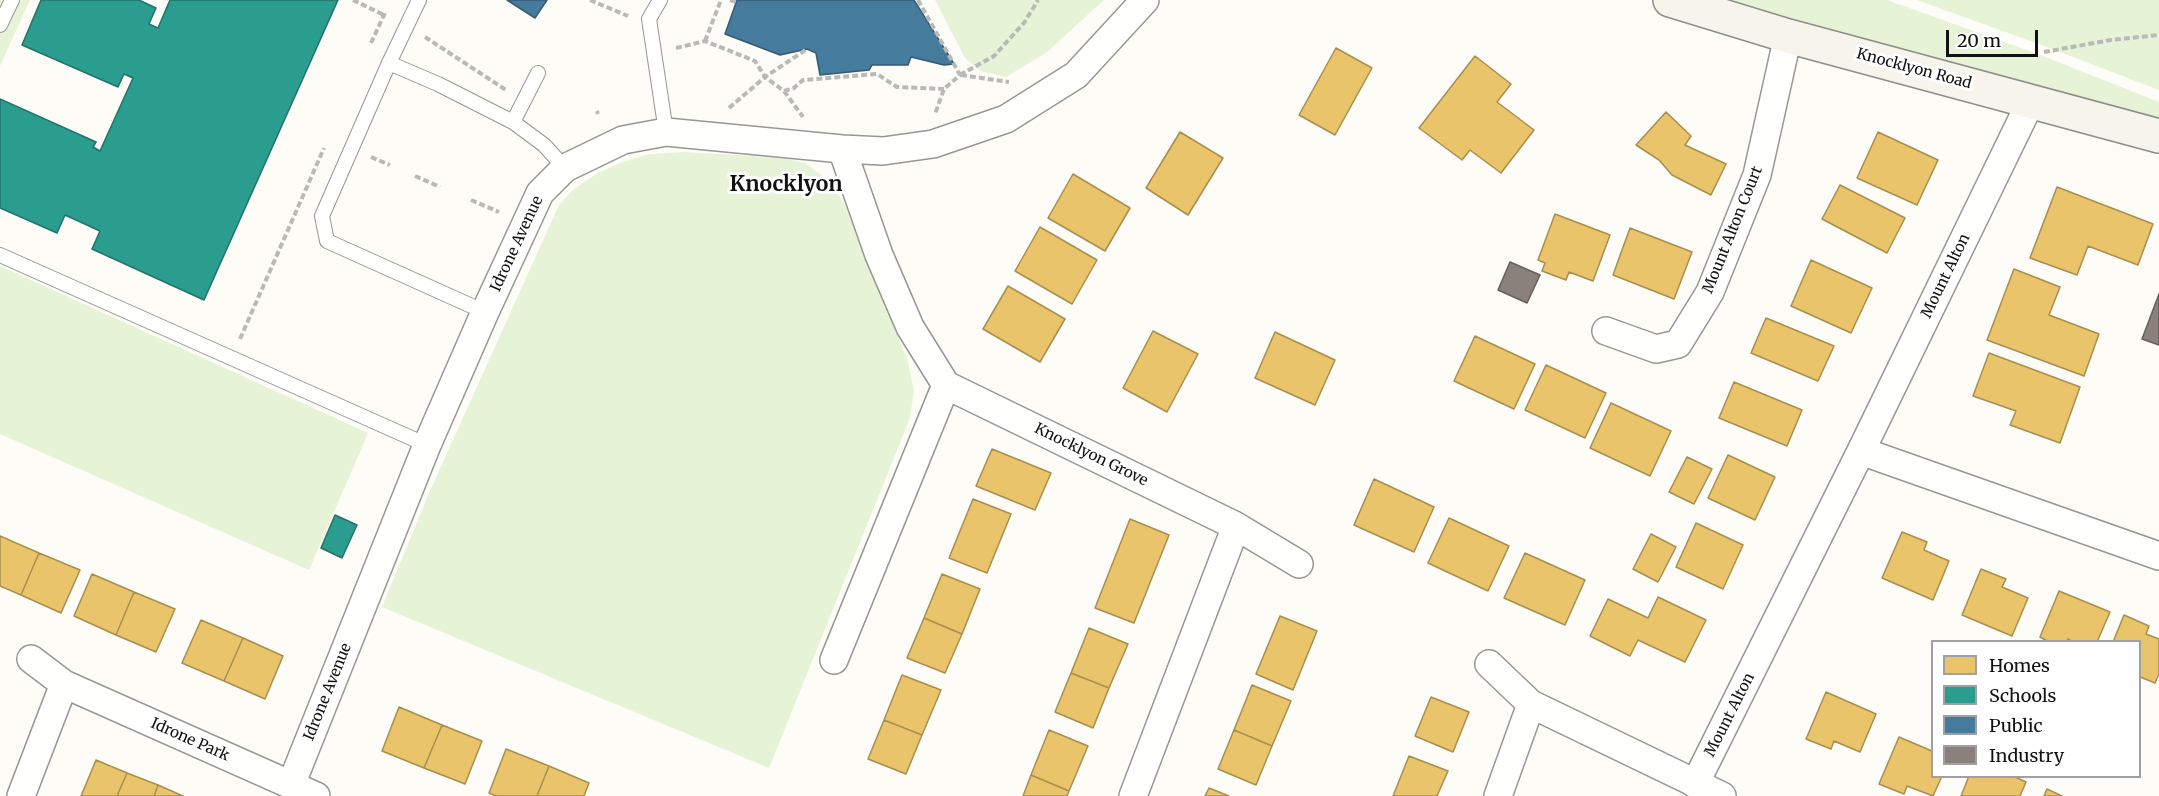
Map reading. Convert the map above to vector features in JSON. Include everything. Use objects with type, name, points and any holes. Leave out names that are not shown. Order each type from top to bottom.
[{"type":"street","name":"Idrone Avenue","points":[[291,785],[427,445],[485,312],[540,192],[565,168],[623,140],[666,132],[883,151],[933,144],[1006,119],[1076,75],[1145,0]]},
{"type":"street","name":"Knocklyon Road","points":[[1670,0],[1788,36],[2159,136]]},
{"type":"street","name":"Mount Alton Court","points":[[1606,331],[1656,349],[1678,344],[1710,292],[1757,175],[1788,36]]},
{"type":"street","name":"Mount Alton","points":[[1695,784],[1861,451],[2031,101]]},
{"type":"street","points":[[834,660],[945,385],[910,327],[879,255],[842,149]]},
{"type":"street","name":"Knocklyon Grove","points":[[945,385],[1236,526],[1299,564]]},
{"type":"street","points":[[1861,451],[2159,556]]},
{"type":"street","points":[[1133,796],[1236,526]]},
{"type":"street","name":"Idrone Park","points":[[31,659],[64,684],[316,796]]},
{"type":"street","points":[[1489,664],[1532,705],[1722,796]]},
{"type":"street","points":[[21,796],[64,684]]},
{"type":"street","points":[[1498,796],[1532,705]]},
{"type":"lane","points":[[0,25],[12,0]]},
{"type":"lane","points":[[419,0],[388,63],[322,216],[327,241],[485,312]]},
{"type":"lane","points":[[660,0],[649,20],[666,132]]},
{"type":"lane","points":[[388,63],[438,84],[513,122],[544,145],[565,168]]},
{"type":"lane","points":[[513,122],[538,73]]},
{"type":"lane","points":[[0,255],[427,445]]},
{"type":"path","points":[[353,0],[384,15]]},
{"type":"path","points":[[590,0],[628,16],[649,20]]},
{"type":"path","points":[[705,41],[721,0]]},
{"type":"path","points":[[730,0],[736,3]]},
{"type":"path","points":[[918,0],[960,75]]},
{"type":"path","points":[[934,117],[944,89],[960,75],[994,56],[1024,23],[1038,0]]},
{"type":"path","points":[[419,33],[508,91]]},
{"type":"path","points":[[2044,52],[2111,40],[2159,35]]},
{"type":"path","points":[[654,52],[705,41],[755,61],[765,77],[784,92],[803,117]]},
{"type":"path","points":[[726,111],[765,77],[807,49]]},
{"type":"path","points":[[784,92],[803,80],[877,74],[897,87],[944,89]]},
{"type":"path","points":[[960,75],[1013,83]]},
{"type":"path","points":[[369,157],[390,165]]},
{"type":"path","points":[[415,176],[441,187]]},
{"type":"path","points":[[471,200],[503,213]]},
{"type":"green space","points":[[0,0],[30,0],[0,66]]},
{"type":"green space","points":[[935,0],[1104,0],[1047,52],[1006,77],[980,71],[965,58]]},
{"type":"green space","points":[[1722,0],[1887,0],[2043,56],[2159,102],[2159,120],[1931,60]]},
{"type":"green space","points":[[1917,0],[2159,0],[2159,90],[2047,47]]},
{"type":"green space","points":[[684,152],[783,158],[805,163],[835,188],[850,214],[908,362],[914,391],[910,417],[900,443],[769,768],[382,607],[429,493],[559,205],[574,189],[598,173],[620,163],[649,154]]},
{"type":"green space","points":[[0,266],[368,433],[309,570],[0,434]]},
{"type":"building: Homes","points":[[1336,48],[1372,68],[1335,135],[1299,115]]},
{"type":"building: Homes","points":[[1475,56],[1511,84],[1497,102],[1534,130],[1501,173],[1470,150],[1462,160],[1419,128]]},
{"type":"building: Homes","points":[[1666,112],[1691,136],[1685,145],[1726,164],[1711,195],[1672,175],[1659,160],[1636,145]]},
{"type":"building: Homes","points":[[1180,132],[1223,158],[1188,215],[1146,188]]},
{"type":"building: Homes","points":[[1878,132],[1938,160],[1917,205],[1857,178]]},
{"type":"building: Homes","points":[[1073,174],[1130,208],[1105,251],[1048,218]]},
{"type":"building: Homes","points":[[1840,185],[1905,218],[1887,253],[1822,219]]},
{"type":"building: Homes","points":[[2057,187],[2153,224],[2138,265],[2088,246],[2077,275],[2030,258]]},
{"type":"building: Homes","points":[[1555,214],[1610,235],[1593,281],[1569,272],[1566,280],[1542,271],[1545,263],[1538,260]]},
{"type":"building: Homes","points":[[1040,227],[1097,260],[1072,304],[1015,271]]},
{"type":"building: Homes","points":[[1630,228],[1692,252],[1674,299],[1613,275]]},
{"type":"building: Homes","points":[[1811,260],[1872,288],[1851,333],[1791,306]]},
{"type":"building: Homes","points":[[2014,269],[2060,287],[2049,315],[2099,334],[2084,376],[1987,340]]},
{"type":"building: Homes","points":[[1008,286],[1065,319],[1040,362],[983,329]]},
{"type":"building: Homes","points":[[1766,318],[1834,346],[1818,381],[1751,353]]},
{"type":"building: Homes","points":[[1153,331],[1198,354],[1167,412],[1123,388]]},
{"type":"building: Homes","points":[[1275,332],[1335,360],[1315,405],[1255,378]]},
{"type":"building: Homes","points":[[1475,336],[1535,364],[1514,409],[1454,381]]},
{"type":"building: Homes","points":[[1989,353],[2080,387],[2060,443],[2010,425],[2016,411],[1973,396]]},
{"type":"building: Homes","points":[[1546,365],[1606,393],[1585,438],[1525,410]]},
{"type":"building: Homes","points":[[1734,382],[1802,410],[1787,446],[1719,418]]},
{"type":"building: Homes","points":[[1611,403],[1671,431],[1650,476],[1590,448]]},
{"type":"building: Homes","points":[[992,449],[1051,473],[1035,510],[976,486]]},
{"type":"building: Homes","points":[[1728,455],[1775,477],[1755,520],[1708,498]]},
{"type":"building: Homes","points":[[1687,457],[1712,469],[1694,504],[1669,492]]},
{"type":"building: Homes","points":[[1374,479],[1434,507],[1414,552],[1354,525]]},
{"type":"building: Homes","points":[[973,499],[1011,514],[987,573],[949,558]]},
{"type":"building: Homes","points":[[1449,518],[1509,546],[1488,591],[1428,563]]},
{"type":"building: Homes","points":[[1130,519],[1169,535],[1134,623],[1095,608]]},
{"type":"building: Homes","points":[[1696,523],[1743,545],[1723,589],[1676,567]]},
{"type":"building: Homes","points":[[1902,532],[1927,542],[1924,550],[1949,561],[1933,600],[1882,578]]},
{"type":"building: Homes","points":[[1651,534],[1676,547],[1658,582],[1633,569]]},
{"type":"building: Homes","points":[[0,536],[39,553],[21,595],[0,586]]},
{"type":"building: Homes","points":[[39,553],[80,570],[61,613],[21,595]]},
{"type":"building: Homes","points":[[1525,553],[1585,580],[1565,625],[1504,598]]},
{"type":"building: Homes","points":[[1981,569],[2006,579],[2002,587],[2028,598],[2012,636],[1962,615]]},
{"type":"building: Homes","points":[[92,574],[134,592],[116,635],[74,616]]},
{"type":"building: Homes","points":[[942,574],[980,589],[962,634],[924,618]]},
{"type":"building: Homes","points":[[2059,591],[2110,612],[2098,640],[2045,640],[2040,637]]},
{"type":"building: Homes","points":[[134,592],[175,609],[156,652],[116,635]]},
{"type":"building: Homes","points":[[1658,597],[1706,620],[1685,662],[1638,640],[1630,656],[1590,636],[1608,599],[1648,618]]},
{"type":"building: Homes","points":[[2124,615],[2149,626],[2146,634],[2159,639],[2159,674],[2155,683],[2141,677],[2141,640],[2114,640]]},
{"type":"building: Homes","points":[[1280,616],[1317,631],[1293,690],[1256,674]]},
{"type":"building: Homes","points":[[924,618],[962,634],[945,673],[907,658]]},
{"type":"building: Homes","points":[[201,620],[243,638],[224,681],[182,663]]},
{"type":"building: Homes","points":[[1089,628],[1128,644],[1109,688],[1071,673]]},
{"type":"building: Homes","points":[[243,638],[283,656],[265,699],[224,681]]},
{"type":"building: Homes","points":[[1071,673],[1109,688],[1093,728],[1055,712]]},
{"type":"building: Homes","points":[[902,675],[941,690],[922,735],[884,720]]},
{"type":"building: Homes","points":[[1252,685],[1291,701],[1272,746],[1234,730]]},
{"type":"building: Homes","points":[[1826,692],[1876,714],[1860,752],[1834,741],[1831,749],[1806,739]]},
{"type":"building: Homes","points":[[1431,697],[1469,712],[1453,752],[1415,736]]},
{"type":"building: Homes","points":[[399,707],[442,725],[424,768],[382,751]]},
{"type":"building: Homes","points":[[884,720],[922,735],[906,774],[868,759]]},
{"type":"building: Homes","points":[[442,725],[482,741],[465,784],[424,768]]},
{"type":"building: Homes","points":[[1049,730],[1088,746],[1069,791],[1031,775]]},
{"type":"building: Homes","points":[[1234,730],[1272,746],[1256,785],[1218,769]]},
{"type":"building: Homes","points":[[1899,737],[1931,751],[1931,778],[1941,778],[1933,796],[1907,786],[1904,794],[1879,784]]},
{"type":"building: Homes","points":[[506,749],[549,766],[537,796],[496,796],[489,793]]},
{"type":"building: Homes","points":[[1409,756],[1448,771],[1437,796],[1393,796]]},
{"type":"building: Homes","points":[[96,760],[127,773],[117,796],[81,796]]},
{"type":"building: Homes","points":[[549,766],[589,783],[584,796],[537,796]]},
{"type":"building: Homes","points":[[127,773],[158,785],[154,796],[117,796]]},
{"type":"building: Homes","points":[[1031,775],[1069,791],[1067,796],[1023,796]]},
{"type":"building: Homes","points":[[1968,778],[2017,778],[2026,782],[2020,796],[1961,796]]},
{"type":"building: Homes","points":[[158,785],[183,796],[154,796]]},
{"type":"building: Homes","points":[[1209,788],[1229,796],[1205,796]]},
{"type":"building: Homes","points":[[2047,789],[2062,796],[2044,796]]},
{"type":"building: Schools","points":[[41,0],[139,0],[156,8],[149,24],[158,28],[170,0],[338,0],[204,300],[92,249],[100,231],[65,215],[57,233],[0,208],[0,99],[96,142],[93,147],[100,151],[133,78],[124,74],[118,87],[22,45]]},
{"type":"building: Schools","points":[[335,515],[357,525],[342,558],[321,548]]},
{"type":"building: Public","points":[[507,0],[547,0],[535,18]]},
{"type":"building: Public","points":[[737,0],[914,0],[954,64],[944,65],[911,57],[908,65],[872,65],[869,70],[820,75],[816,53],[807,49],[780,55],[725,34]]},
{"type":"building: Industry","points":[[1510,262],[1540,275],[1527,303],[1498,290]]},
{"type":"building: Industry","points":[[2159,294],[2159,345],[2142,339]]},
{"type":"district","name":"Knocklyon","points":[[786,185]]}]
